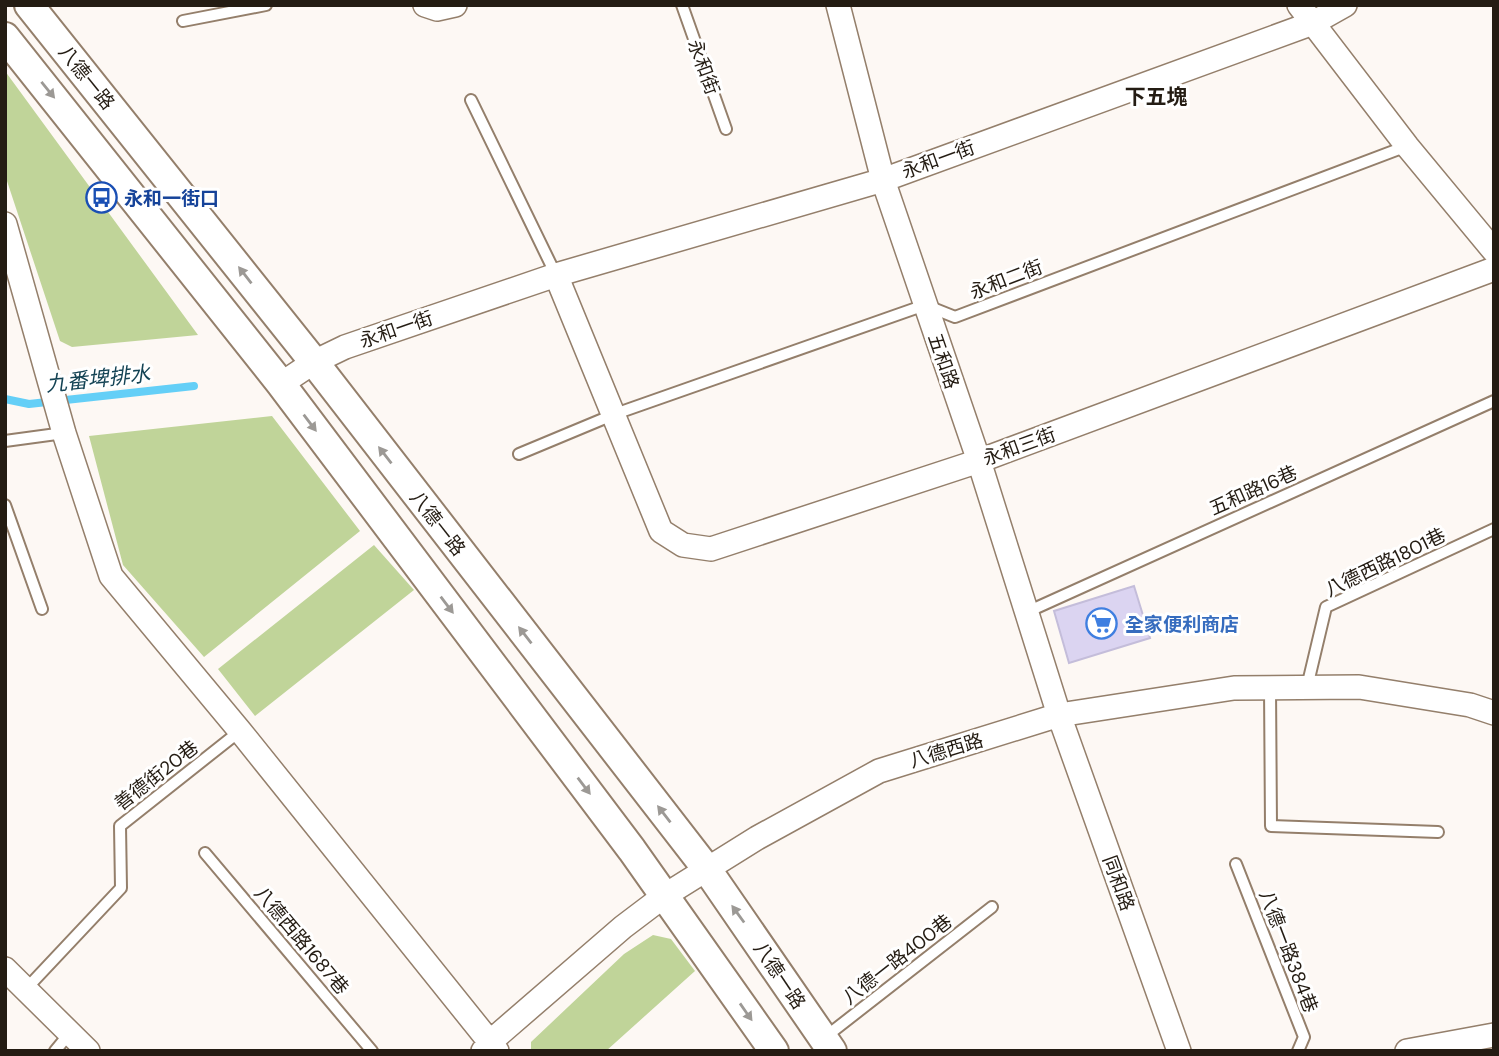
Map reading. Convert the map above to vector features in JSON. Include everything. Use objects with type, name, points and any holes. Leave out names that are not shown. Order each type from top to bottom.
[{"type":"street","name":"八德一路","points":[[29,5],[314,362],[706,869],[828,1045]]},
{"type":"street","points":[[425,5],[437,9],[455,5]]},
{"type":"street","name":"五和路","points":[[838,5],[883,180],[979,461],[1059,715]]},
{"type":"street","name":"永和一街","points":[[281,384],[345,346],[556,275],[883,180],[1306,14],[1345,5]]},
{"type":"street","points":[[1306,14],[1407,146],[1494,251]]},
{"type":"street","name":"八德一路","points":[[5,37],[281,384],[632,850],[774,1051]]},
{"type":"street","points":[[5,224],[10,259],[46,362],[64,433],[111,576],[240,731],[490,1048]]},
{"type":"street","name":"永和三街","points":[[615,414],[661,531],[683,545],[712,549],[979,461],[1494,269]]},
{"type":"street","points":[[556,275],[615,414]]},
{"type":"street","name":"八德西路","points":[[490,1048],[623,927],[664,896],[706,869],[879,771],[1059,715],[1234,688],[1359,687],[1470,705],[1493,717]]},
{"type":"street","name":"同和路","points":[[1059,715],[1179,1051]]},
{"type":"street","points":[[5,969],[26,989],[62,1042],[88,1051]]},
{"type":"street","points":[[1407,1051],[1494,1035]]},
{"type":"lane","points":[[183,21],[266,5]]},
{"type":"lane","name":"永和街","points":[[682,5],[726,129]]},
{"type":"lane","points":[[471,100],[556,275]]},
{"type":"lane","name":"永和二街","points":[[925,305],[955,317],[1407,146]]},
{"type":"lane","points":[[519,454],[615,414],[925,305]]},
{"type":"lane","name":"五和路16巷","points":[[1027,612],[1494,401]]},
{"type":"lane","points":[[5,440],[64,433]]},
{"type":"lane","points":[[5,505],[42,609]]},
{"type":"lane","name":"八德西路1801巷","points":[[1307,687],[1326,607],[1494,529]]},
{"type":"lane","points":[[1270,687],[1270,826],[1438,832]]},
{"type":"lane","name":"善德街20巷","points":[[26,989],[121,888],[120,826],[240,731]]},
{"type":"lane","name":"八德西路1687巷","points":[[205,853],[372,1051]]},
{"type":"lane","name":"八德一路384巷","points":[[1236,864],[1304,1037],[1298,1051]]},
{"type":"lane","name":"八德一路400巷","points":[[828,1045],[992,907]]},
{"type":"green space","points":[[5,71],[198,335],[72,347],[60,341],[5,175]]},
{"type":"green space","points":[[272,416],[360,531],[204,657],[123,565],[89,436]]},
{"type":"green space","points":[[374,545],[414,590],[255,716],[218,669]]},
{"type":"green space","points":[[653,935],[671,939],[695,971],[606,1051],[531,1051],[531,1042],[624,954]]},
{"type":"building","name":"全家便利商店","points":[[1134,586],[1150,638],[1069,663],[1054,611]]},
{"type":"waterway","name":"九番埤排水","points":[[5,399],[29,404],[194,386]]},
{"type":"place","name":"永和一街口","points":[[101,198]]},
{"type":"place","name":"全家便利商店","points":[[1102,624]]},
{"type":"district","name":"下五塊","points":[[1156,97]]}]
